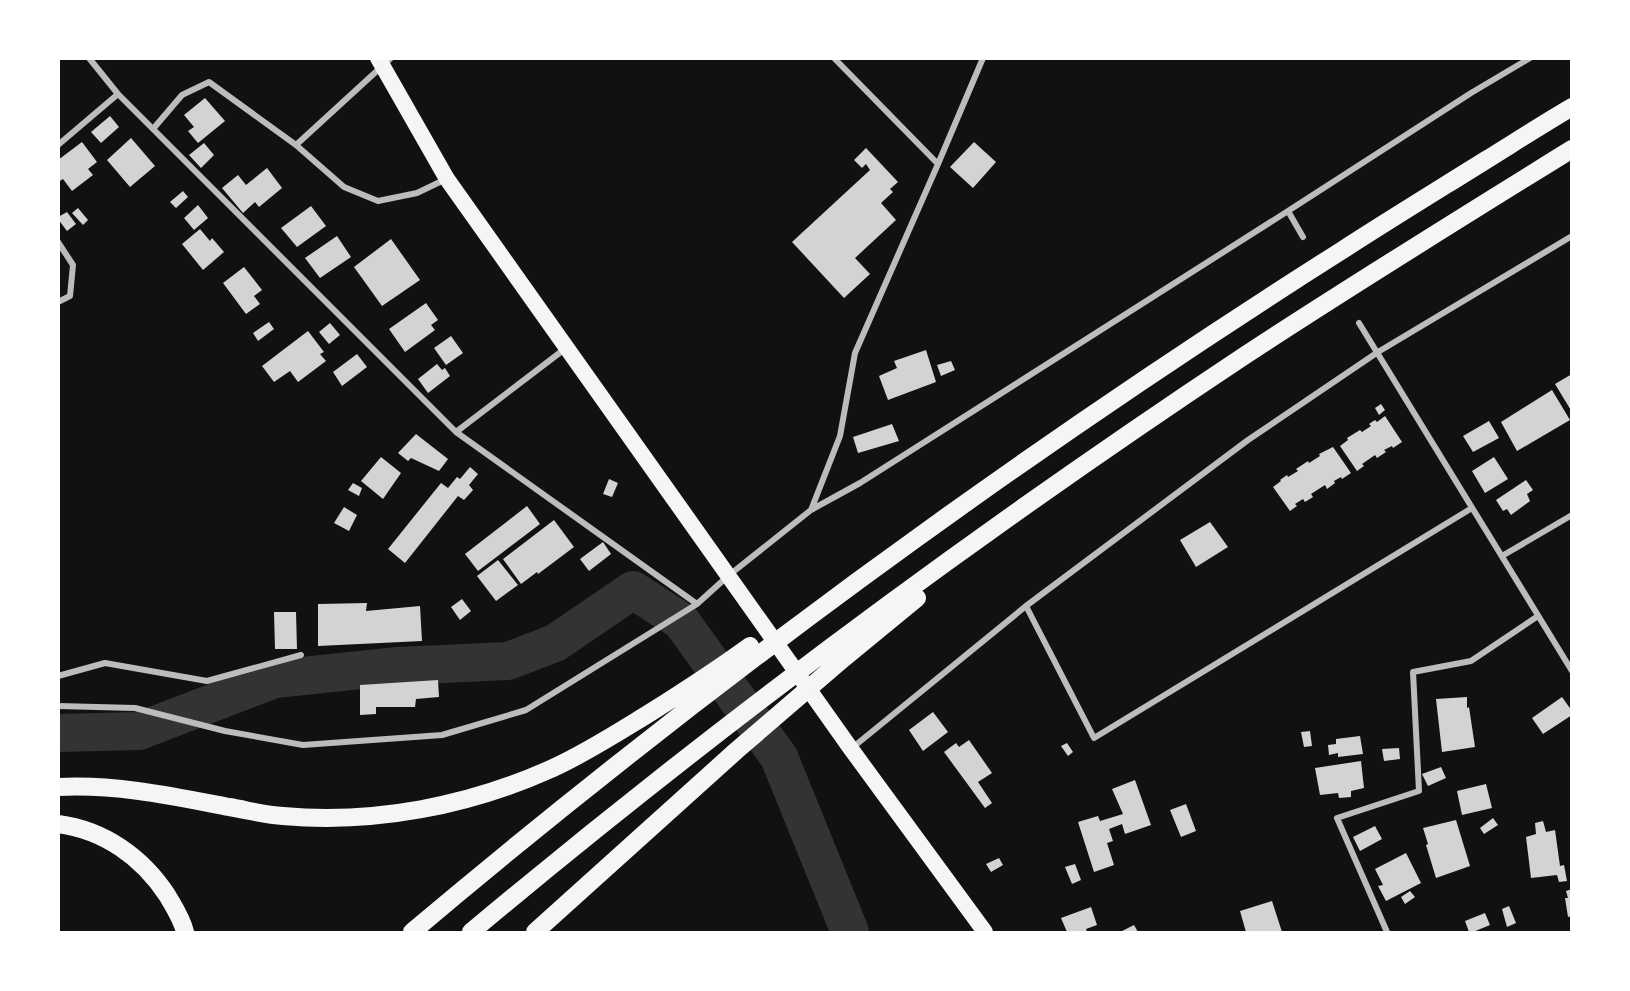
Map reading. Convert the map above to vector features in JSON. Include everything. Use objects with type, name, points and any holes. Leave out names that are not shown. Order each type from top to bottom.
[{"type":"highway","points":[[384,61],[447,179],[851,749],[985,933]]},
{"type":"highway","points":[[412,933],[577,796],[735,657],[808,611],[994,473],[1083,420],[1244,313],[1572,107]]},
{"type":"highway","points":[[471,933],[718,733],[839,651],[967,557],[1102,452],[1244,356],[1396,258],[1572,149]]},
{"type":"highway","points":[[536,933],[737,750],[839,651]]},
{"type":"highway","points":[[58,787],[124,788],[281,816],[326,818],[393,814],[474,797],[553,768],[688,698]]},
{"type":"highway","points":[[58,824],[83,829],[104,837],[126,850],[160,886],[174,907],[185,933]]},
{"type":"street","points":[[89,58],[118,94],[456,432],[697,604]]},
{"type":"street","points":[[834,58],[938,164]]},
{"type":"street","points":[[811,510],[840,436],[855,353],[983,58]]},
{"type":"street","points":[[58,706],[135,708],[225,731],[303,745],[442,735],[526,710],[697,604],[728,576],[811,510],[869,477],[1471,93],[1530,58]]},
{"type":"street","points":[[296,145],[384,61]]},
{"type":"street","points":[[153,129],[182,95],[209,82],[296,145],[344,187],[378,201],[417,193],[447,179]]},
{"type":"street","points":[[58,146],[118,94]]},
{"type":"street","points":[[1287,212],[1303,237]]},
{"type":"street","points":[[851,749],[1026,606],[1248,440],[1378,352],[1572,236]]},
{"type":"street","points":[[58,242],[73,265],[70,296],[58,302]]},
{"type":"street","points":[[1359,323],[1572,671]]},
{"type":"street","points":[[456,432],[566,348]]},
{"type":"street","points":[[1026,606],[1094,738],[1472,508]]},
{"type":"street","points":[[1502,556],[1572,515]]},
{"type":"street","points":[[1388,933],[1337,818],[1419,791],[1413,672],[1471,661],[1538,616]]},
{"type":"street","points":[[58,676],[105,663],[207,681],[301,655]]},
{"type":"building","points":[[205,98],[225,121],[198,143],[188,131],[194,127],[184,115]]},
{"type":"building","points":[[110,116],[119,127],[101,143],[91,132]]},
{"type":"building","points":[[131,138],[155,166],[130,187],[107,160]]},
{"type":"building","points":[[82,142],[97,162],[88,169],[93,175],[72,191],[63,179],[58,182],[58,160]]},
{"type":"building","points":[[974,142],[996,162],[973,188],[950,167]]},
{"type":"building","points":[[204,143],[214,155],[201,168],[189,155]]},
{"type":"building","points":[[866,148],[898,182],[890,189],[893,192],[881,203],[896,220],[855,258],[870,274],[844,298],[792,242],[870,170],[866,164],[862,168],[854,160]]},
{"type":"building","points":[[267,168],[282,188],[259,207],[255,202],[243,213],[222,188],[238,175],[246,185]]},
{"type":"building","points":[[183,191],[188,197],[176,208],[170,202]]},
{"type":"building","points":[[198,205],[208,218],[194,230],[184,218]]},
{"type":"building","points":[[311,206],[326,226],[297,247],[281,228]]},
{"type":"building","points":[[78,208],[88,220],[83,225],[72,213]]},
{"type":"building","points":[[67,212],[76,224],[67,231],[58,217]]},
{"type":"building","points":[[200,229],[210,241],[212,238],[224,252],[203,270],[182,244]]},
{"type":"building","points":[[337,236],[351,257],[320,278],[305,258]]},
{"type":"building","points":[[391,239],[420,280],[382,306],[354,267]]},
{"type":"building","points":[[244,267],[262,290],[254,296],[260,304],[246,314],[223,283]]},
{"type":"building","points":[[426,303],[438,320],[431,325],[435,330],[405,352],[389,329]]},
{"type":"building","points":[[269,322],[274,329],[258,341],[253,333]]},
{"type":"building","points":[[330,323],[340,335],[329,344],[319,332]]},
{"type":"building","points":[[308,331],[324,352],[320,354],[326,361],[298,382],[290,371],[274,382],[262,366]]},
{"type":"building","points":[[451,336],[463,353],[446,365],[434,348]]},
{"type":"building","points":[[926,350],[936,382],[888,400],[879,376],[897,368],[894,361]]},
{"type":"building","points":[[357,354],[367,367],[342,386],[333,372]]},
{"type":"building","points":[[951,361],[955,370],[941,376],[937,365]]},
{"type":"building","points":[[437,364],[442,370],[445,368],[450,376],[428,393],[418,379]]},
{"type":"building","points":[[1572,374],[1572,412],[1555,384]]},
{"type":"building","points":[[1552,390],[1570,420],[1517,451],[1501,422]]},
{"type":"building","points":[[1381,404],[1385,410],[1379,415],[1375,408]]},
{"type":"building","points":[[1385,416],[1402,442],[1393,448],[1392,446],[1384,450],[1386,452],[1377,458],[1375,455],[1362,464],[1364,466],[1357,471],[1340,446],[1348,440],[1347,438],[1360,430],[1362,432],[1371,426],[1369,424]]},
{"type":"building","points":[[1489,421],[1499,438],[1473,452],[1463,436]]},
{"type":"building","points":[[892,424],[899,441],[858,453],[853,437]]},
{"type":"building","points":[[416,434],[448,459],[439,471],[411,458],[408,461],[398,453]]},
{"type":"building","points":[[1333,447],[1351,473],[1334,481],[1335,483],[1327,489],[1325,485],[1311,494],[1313,497],[1295,504],[1297,506],[1290,511],[1273,487],[1287,475],[1288,477],[1298,471],[1296,469],[1308,461],[1309,463],[1320,456],[1319,454]]},
{"type":"building","points":[[381,457],[401,473],[383,499],[361,481]]},
{"type":"building","points":[[1494,457],[1508,479],[1485,493],[1472,471]]},
{"type":"building","points":[[470,467],[478,474],[469,485],[473,490],[464,500],[458,496],[405,563],[388,549],[441,483],[448,488]]},
{"type":"building","points":[[609,479],[618,483],[612,497],[603,494]]},
{"type":"building","points":[[1526,480],[1533,490],[1527,494],[1530,501],[1511,515],[1507,509],[1503,511],[1496,500]]},
{"type":"building","points":[[353,483],[362,488],[359,496],[348,490]]},
{"type":"building","points":[[527,506],[540,524],[478,571],[465,554]]},
{"type":"building","points":[[344,507],[357,515],[349,531],[334,523]]},
{"type":"building","points":[[554,520],[574,547],[521,584],[503,559]]},
{"type":"building","points":[[1210,522],[1228,547],[1196,567],[1180,540]]},
{"type":"building","points":[[603,542],[611,554],[589,571],[580,559]]},
{"type":"building","points":[[498,560],[518,585],[496,601],[477,576]]},
{"type":"building","points":[[462,599],[471,611],[460,620],[451,607]]},
{"type":"building","points":[[367,603],[366,611],[420,606],[422,641],[318,646],[318,604]]},
{"type":"building","points":[[274,612],[296,612],[297,649],[275,649]]},
{"type":"building","points":[[438,680],[439,697],[416,699],[415,707],[376,707],[376,714],[360,715],[360,685]]},
{"type":"building","points":[[1467,697],[1475,747],[1442,752],[1436,699]]},
{"type":"building","points":[[1562,697],[1572,711],[1572,715],[1543,734],[1532,718]]},
{"type":"building","points":[[933,712],[948,732],[923,751],[909,730]]},
{"type":"building","points":[[1310,731],[1312,746],[1304,747],[1301,732]]},
{"type":"building","points":[[1360,736],[1363,754],[1338,757],[1338,753],[1329,755],[1328,745],[1336,744],[1336,739]]},
{"type":"building","points":[[969,740],[992,773],[978,782],[992,803],[985,808],[944,752],[956,743],[959,747]]},
{"type":"building","points":[[1067,743],[1073,752],[1068,756],[1061,746]]},
{"type":"building","points":[[1399,748],[1400,759],[1384,761],[1382,749]]},
{"type":"building","points":[[1361,761],[1364,788],[1351,791],[1351,797],[1339,798],[1338,793],[1320,795],[1315,768]]},
{"type":"building","points":[[1441,767],[1446,778],[1428,786],[1422,774]]},
{"type":"building","points":[[1135,780],[1151,825],[1125,834],[1122,824],[1109,829],[1113,841],[1107,843],[1114,865],[1094,872],[1078,822],[1098,816],[1100,821],[1123,814],[1112,789]]},
{"type":"building","points":[[1486,784],[1492,808],[1462,815],[1457,791]]},
{"type":"building","points":[[1186,804],[1196,831],[1181,837],[1170,810]]},
{"type":"building","points":[[1493,818],[1498,825],[1484,834],[1480,828]]},
{"type":"building","points":[[1456,820],[1470,866],[1436,878],[1423,828]]},
{"type":"building","points":[[1543,821],[1546,832],[1555,830],[1560,866],[1564,865],[1567,881],[1559,882],[1557,875],[1531,878],[1526,837],[1536,834],[1535,823]]},
{"type":"building","points":[[1375,826],[1382,839],[1360,851],[1353,837]]},
{"type":"building","points":[[1406,853],[1421,883],[1386,901],[1378,886],[1383,885],[1375,869]]},
{"type":"building","points":[[999,858],[1003,865],[991,872],[986,864]]},
{"type":"building","points":[[1075,864],[1081,880],[1072,884],[1065,867]]},
{"type":"building","points":[[1572,889],[1572,916],[1568,917],[1566,891]]},
{"type":"building","points":[[1410,891],[1415,897],[1405,904],[1401,897]]},
{"type":"building","points":[[1272,901],[1282,932],[1246,932],[1240,911]]},
{"type":"building","points":[[1509,906],[1516,923],[1507,927],[1502,909]]},
{"type":"building","points":[[1091,907],[1097,925],[1086,929],[1087,932],[1067,932],[1061,918]]},
{"type":"building","points":[[1485,913],[1490,925],[1469,932],[1465,921]]},
{"type":"building","points":[[1134,925],[1138,932],[1120,932]]},
{"type":"waterway","points":[[58,733],[139,731],[275,679],[398,666],[508,661],[555,643],[633,590],[681,621],[779,757],[850,932]]}]
